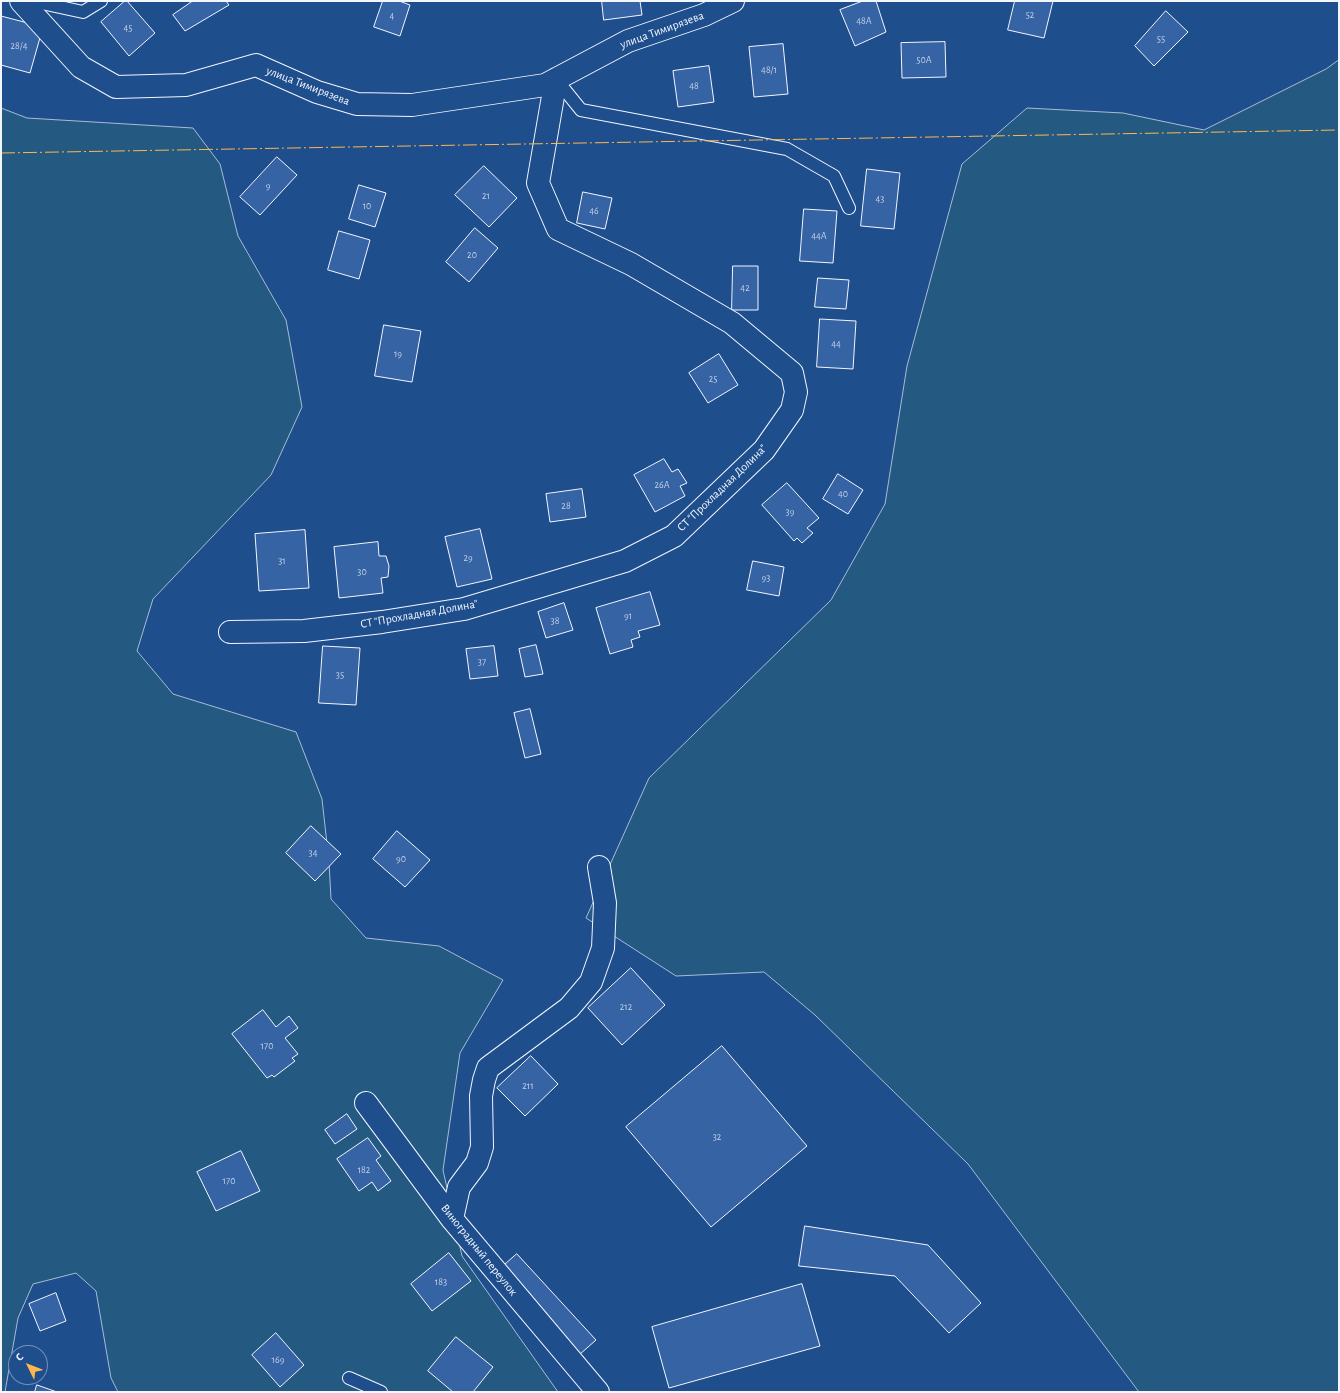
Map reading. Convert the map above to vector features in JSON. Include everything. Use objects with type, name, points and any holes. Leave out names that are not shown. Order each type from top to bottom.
[{"type":"street","name":"улица Тимирязева","points":[[21,1],[81,67],[116,87],[186,85],[256,65],[317,92],[357,104],[412,105],[545,85],[628,41],[704,15],[732,1]]},
{"type":"street","name":"СТ \"Прохладная Долина\"","points":[[230,632],[304,631],[382,622],[464,609],[625,561],[674,536],[764,450],[792,410],[796,392],[792,373],[732,323],[631,264],[558,229],[538,183],[556,79]]},
{"type":"street","points":[[452,1219],[459,1187],[477,1163],[482,1147],[481,1096],[488,1068],[569,1008],[591,982],[603,948],[605,904],[599,867]]},
{"type":"street","name":"Виноградный переулок","points":[[366,1103],[452,1219],[598,1392]]},
{"type":"lane","points":[[32,1],[83,12],[101,1]]},
{"type":"lane","points":[[556,79],[581,110],[787,148],[834,176],[849,208]]},
{"type":"lane","points":[[349,1378],[381,1392]]},
{"type":"shaded area","points":[[1339,60],[1339,1392],[1139,1392],[968,1164],[815,1015],[764,972],[676,976],[586,918],[649,778],[831,600],[885,504],[907,366],[962,164],[1027,108],[1123,113],[1204,130],[1326,69]]},
{"type":"shaded area","points":[[1,108],[27,118],[193,128],[220,164],[238,236],[286,320],[302,407],[271,475],[153,599],[137,651],[173,694],[296,732],[322,799],[329,862],[331,899],[366,938],[439,946],[503,980],[460,1053],[443,1170],[462,1256],[558,1392],[118,1392],[111,1378],[96,1291],[76,1273],[33,1284],[18,1318],[13,1345],[8,1345],[8,1375],[5,1392],[1,1392]]},
{"type":"building","points":[[125,1],[127,1],[155,33],[129,56],[101,22]]},
{"type":"building","points":[[193,1],[226,1],[229,5],[185,31],[173,15]]},
{"type":"building","points":[[383,1],[399,1],[410,5],[400,36],[374,27]]},
{"type":"building","points":[[602,1],[640,1],[642,15],[604,20]]},
{"type":"building","points":[[863,1],[876,1],[886,32],[855,46],[840,10]]},
{"type":"building","points":[[1015,1],[1053,1],[1044,38],[1008,30]]},
{"type":"building","points":[[1166,11],[1188,32],[1154,66],[1135,46]]},
{"type":"building","points":[[1,16],[43,27],[30,73],[1,65]]},
{"type":"building","points":[[945,42],[946,77],[902,78],[901,43]]},
{"type":"building","points":[[783,44],[788,94],[754,97],[749,47]]},
{"type":"building","points":[[709,66],[714,102],[678,107],[673,71]]},
{"type":"building","points":[[277,157],[297,175],[260,215],[240,197]]},
{"type":"building","points":[[484,166],[517,198],[489,227],[455,195]]},
{"type":"building","points":[[867,169],[900,173],[894,229],[861,226]]},
{"type":"building","points":[[359,185],[386,193],[375,227],[349,219]]},
{"type":"building","points":[[583,192],[612,198],[605,229],[577,223]]},
{"type":"building","points":[[804,209],[837,211],[833,263],[800,261]]},
{"type":"building","points":[[475,228],[498,248],[469,282],[446,262]]},
{"type":"building","points":[[339,231],[370,240],[359,279],[328,270]]},
{"type":"building","points":[[733,266],[758,266],[758,310],[732,310]]},
{"type":"building","points":[[818,278],[849,280],[846,309],[815,307]]},
{"type":"building","points":[[820,319],[856,321],[853,369],[817,367]]},
{"type":"building","points":[[384,325],[421,331],[412,382],[375,376]]},
{"type":"building","points":[[719,354],[738,385],[708,403],[689,373]]},
{"type":"building","points":[[664,459],[672,472],[678,469],[687,483],[680,486],[685,496],[655,512],[634,475]]},
{"type":"building","points":[[838,474],[863,490],[848,514],[823,499]]},
{"type":"building","points":[[787,483],[819,518],[807,528],[813,533],[802,543],[797,538],[794,541],[762,505]]},
{"type":"building","points":[[582,489],[586,517],[550,522],[546,494]]},
{"type":"building","points":[[480,529],[492,579],[457,587],[445,537]]},
{"type":"building","points":[[305,530],[309,588],[259,591],[255,534]]},
{"type":"building","points":[[378,542],[379,556],[386,556],[389,566],[388,577],[381,578],[383,593],[339,598],[334,547]]},
{"type":"building","points":[[753,561],[784,567],[779,596],[747,590]]},
{"type":"building","points":[[650,592],[660,625],[638,631],[640,637],[631,640],[633,647],[610,654],[596,608]]},
{"type":"building","points":[[564,603],[573,630],[546,638],[538,612]]},
{"type":"building","points":[[536,645],[543,674],[525,677],[519,649]]},
{"type":"building","points":[[323,646],[360,648],[356,705],[319,703]]},
{"type":"building","points":[[494,646],[498,676],[470,679],[466,649]]},
{"type":"building","points":[[530,709],[541,754],[525,758],[514,713]]},
{"type":"building","points":[[311,826],[341,854],[315,881],[286,853]]},
{"type":"building","points":[[397,831],[430,860],[405,887],[373,859]]},
{"type":"building","points":[[631,968],[665,1005],[622,1045],[588,1008]]},
{"type":"building","points":[[263,1010],[276,1027],[289,1016],[298,1028],[285,1038],[298,1054],[292,1058],[295,1061],[274,1077],[272,1075],[267,1078],[232,1034]]},
{"type":"building","points":[[722,1046],[807,1146],[711,1227],[626,1127]]},
{"type":"building","points":[[531,1056],[558,1084],[525,1116],[497,1088]]},
{"type":"building","points":[[347,1114],[357,1129],[335,1144],[325,1130]]},
{"type":"building","points":[[368,1138],[381,1156],[376,1160],[391,1181],[378,1191],[372,1182],[359,1191],[337,1159]]},
{"type":"building","points":[[241,1151],[260,1191],[216,1211],[197,1172]]},
{"type":"building","points":[[805,1226],[928,1245],[981,1303],[949,1333],[895,1276],[799,1266]]},
{"type":"building","points":[[449,1253],[471,1281],[432,1311],[411,1284]]},
{"type":"building","points":[[517,1254],[596,1340],[579,1355],[500,1269]]},
{"type":"building","points":[[802,1284],[820,1346],[669,1388],[652,1327]]},
{"type":"building","points":[[56,1293],[66,1321],[40,1331],[29,1304]]},
{"type":"building","points":[[276,1333],[304,1365],[280,1387],[252,1355]]},
{"type":"building","points":[[456,1337],[493,1367],[473,1392],[453,1392],[428,1371]]},
{"type":"building","points":[[37,1385],[57,1392],[35,1392]]},
{"type":"power","points":[[1,153],[1339,130]]}]
